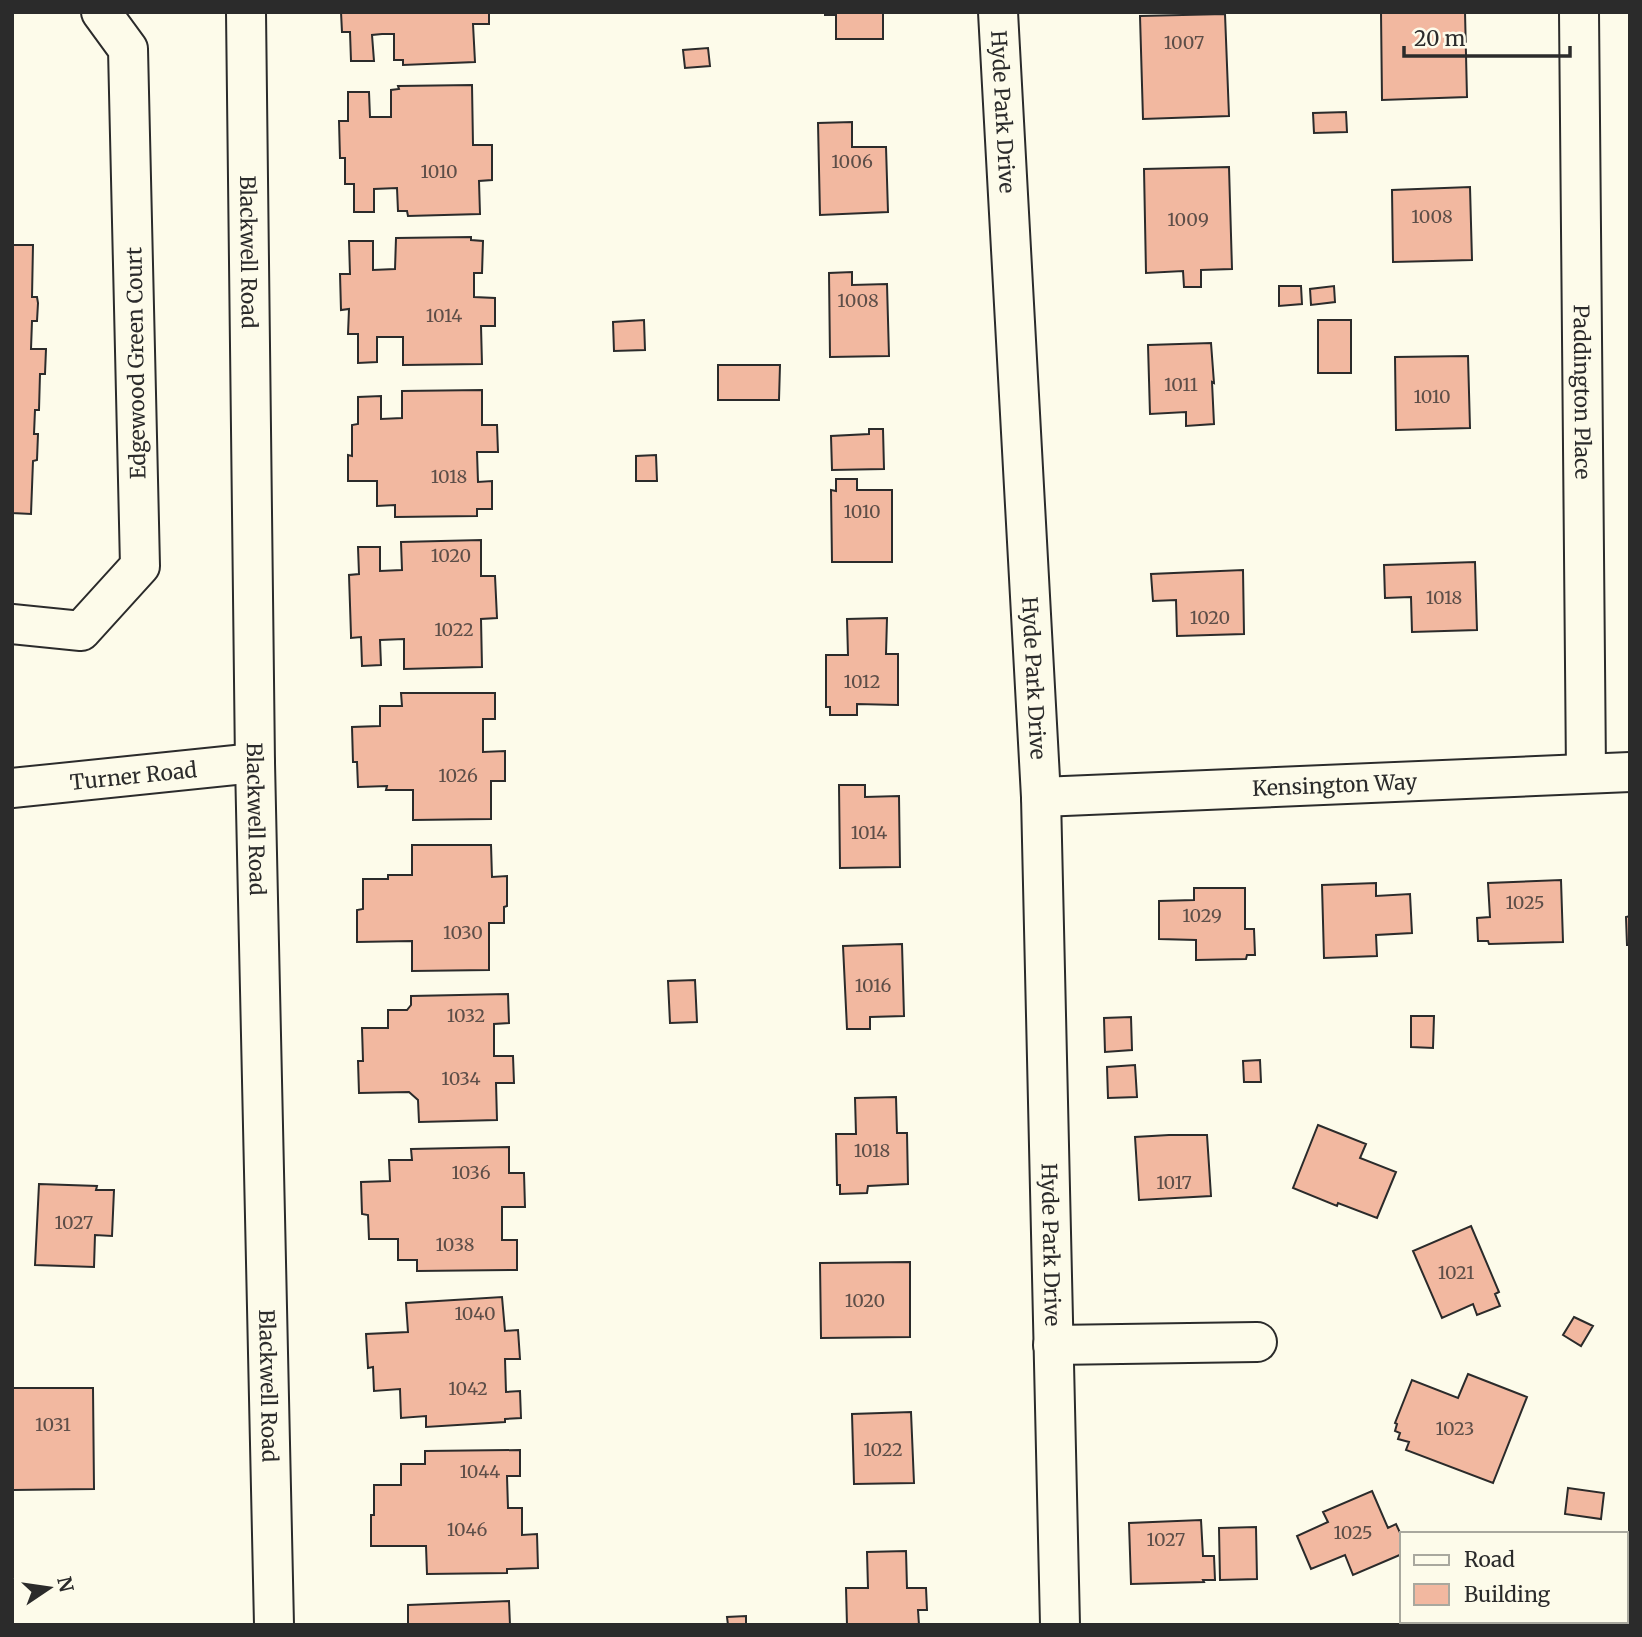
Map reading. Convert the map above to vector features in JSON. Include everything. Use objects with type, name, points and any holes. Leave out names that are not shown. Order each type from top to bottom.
[{"type":"street","name":"Edgewood Green Court","points":[[12,624],[81,631],[140,566],[128,49],[101,12]]},
{"type":"street","name":"Blackwell Road","points":[[246,12],[255,764],[274,1625]]},
{"type":"street","name":"Hyde Park Drive","points":[[998,12],[1041,797],[1060,1625]]},
{"type":"street","name":"Paddington Place","points":[[1579,12],[1586,772]]},
{"type":"street","name":"Turner Road","points":[[12,788],[255,764]]},
{"type":"street","name":"Kensington Way","points":[[1041,797],[1630,772]]},
{"type":"street","name":"Hyde Park Drive","points":[[1053,1345],[1257,1342]]},
{"type":"building","points":[[341,12],[489,12],[489,24],[473,24],[475,62],[403,65],[403,60],[394,60],[394,34],[372,35],[374,61],[351,61],[350,32],[342,32]]},
{"type":"building","points":[[825,12],[883,12],[883,39],[836,39],[836,15],[825,15]]},
{"type":"building","points":[[1381,12],[1465,12],[1467,97],[1382,100]]},
{"type":"building","points":[[1225,14],[1229,116],[1143,119],[1140,16]]},
{"type":"building","points":[[708,48],[710,66],[685,68],[683,50]]},
{"type":"building","points":[[472,85],[473,145],[492,145],[492,180],[479,181],[480,214],[408,216],[407,211],[398,211],[397,188],[374,189],[374,212],[354,212],[354,184],[345,184],[345,158],[340,158],[339,121],[348,121],[348,92],[369,92],[370,117],[391,117],[391,90],[399,89],[398,86]]},
{"type":"building","points":[[1346,112],[1347,132],[1314,133],[1313,113]]},
{"type":"building","points":[[852,122],[852,147],[886,147],[888,212],[820,215],[818,123]]},
{"type":"building","points":[[1229,167],[1232,269],[1201,270],[1201,287],[1184,287],[1183,271],[1146,273],[1144,169]]},
{"type":"building","points":[[1470,187],[1472,260],[1393,262],[1392,190]]},
{"type":"building","points":[[471,237],[471,240],[483,241],[482,273],[474,273],[474,297],[495,298],[495,326],[481,326],[482,364],[403,365],[403,337],[377,337],[377,362],[358,363],[358,334],[348,334],[349,309],[341,310],[340,274],[350,274],[349,241],[373,241],[373,270],[395,269],[396,238]]},
{"type":"building","points":[[12,245],[33,245],[32,297],[37,297],[38,303],[37,321],[32,321],[31,349],[46,349],[45,374],[40,374],[39,410],[35,410],[37,460],[33,461],[31,514],[12,513]]},
{"type":"building","points":[[852,272],[852,285],[887,284],[889,356],[830,357],[829,273]]},
{"type":"building","points":[[1279,286],[1301,286],[1302,304],[1279,306]]},
{"type":"building","points":[[1334,286],[1335,302],[1311,305],[1310,289]]},
{"type":"building","points":[[644,320],[645,350],[614,351],[613,322]]},
{"type":"building","points":[[1318,320],[1351,320],[1351,373],[1318,373]]},
{"type":"building","points":[[1211,343],[1214,424],[1186,426],[1186,412],[1150,414],[1148,345]]},
{"type":"building","points":[[1468,356],[1470,428],[1396,430],[1395,357]]},
{"type":"building","points":[[718,365],[780,365],[779,400],[718,400]]},
{"type":"building","points":[[482,390],[482,425],[497,425],[498,452],[477,452],[478,482],[492,481],[492,509],[477,509],[477,516],[395,517],[395,505],[377,506],[377,481],[348,481],[348,455],[352,456],[352,425],[358,424],[358,397],[381,396],[381,419],[402,418],[402,391]]},
{"type":"building","points":[[869,429],[883,429],[884,469],[832,470],[831,436],[869,434]]},
{"type":"building","points":[[656,455],[657,481],[636,481],[636,456]]},
{"type":"building","points":[[836,479],[857,479],[857,490],[892,490],[892,562],[832,562],[831,490],[836,491]]},
{"type":"building","points":[[481,540],[481,576],[495,576],[497,618],[481,619],[482,667],[404,669],[404,639],[380,640],[381,665],[362,666],[361,637],[351,638],[349,575],[359,574],[358,547],[380,547],[380,571],[402,570],[401,542]]},
{"type":"building","points":[[1475,562],[1477,630],[1412,632],[1411,597],[1385,598],[1384,565]]},
{"type":"building","points":[[1243,570],[1244,634],[1177,636],[1176,600],[1153,601],[1151,574]]},
{"type":"building","points":[[887,618],[886,654],[898,654],[898,705],[857,704],[857,715],[830,715],[830,707],[826,707],[826,655],[848,655],[847,619]]},
{"type":"building","points":[[401,693],[495,693],[495,719],[483,719],[483,752],[505,751],[505,781],[491,781],[491,819],[413,820],[413,790],[386,790],[387,786],[358,787],[357,762],[353,762],[352,727],[380,726],[380,706],[402,706]]},
{"type":"building","points":[[839,785],[865,785],[865,797],[899,796],[900,867],[840,868]]},
{"type":"building","points":[[412,845],[491,845],[492,877],[507,876],[507,906],[504,907],[504,923],[489,923],[489,970],[412,971],[412,941],[357,942],[357,910],[363,909],[363,879],[412,875]]},
{"type":"building","points":[[1561,880],[1563,942],[1489,944],[1488,941],[1478,941],[1477,918],[1490,917],[1488,883]]},
{"type":"building","points":[[1376,883],[1376,896],[1410,894],[1412,933],[1376,935],[1377,956],[1324,958],[1322,885]]},
{"type":"building","points":[[1194,888],[1245,888],[1245,929],[1254,929],[1255,955],[1247,955],[1246,959],[1196,960],[1196,940],[1159,939],[1159,901],[1194,900]]},
{"type":"building","points":[[1630,916],[1630,945],[1627,945],[1626,917]]},
{"type":"building","points":[[902,944],[904,1016],[870,1017],[870,1029],[847,1029],[843,946]]},
{"type":"building","points":[[695,980],[697,1022],[670,1023],[668,981]]},
{"type":"building","points":[[508,994],[509,1023],[494,1024],[494,1056],[513,1056],[514,1083],[496,1083],[497,1120],[419,1122],[418,1100],[409,1092],[359,1093],[358,1061],[363,1061],[362,1028],[388,1028],[388,1010],[407,1010],[411,1005],[411,996]]},
{"type":"building","points":[[1411,1016],[1434,1016],[1433,1048],[1411,1047]]},
{"type":"building","points":[[1131,1017],[1132,1050],[1105,1052],[1104,1018]]},
{"type":"building","points":[[1260,1060],[1261,1082],[1244,1082],[1243,1061]]},
{"type":"building","points":[[1135,1065],[1137,1097],[1108,1098],[1107,1067]]},
{"type":"building","points":[[896,1097],[897,1133],[907,1133],[908,1184],[868,1186],[867,1193],[840,1194],[840,1185],[837,1185],[836,1134],[856,1134],[855,1098]]},
{"type":"building","points":[[1318,1125],[1366,1144],[1360,1158],[1396,1172],[1377,1218],[1338,1203],[1337,1206],[1293,1188]]},
{"type":"building","points":[[1207,1135],[1211,1196],[1139,1200],[1135,1137]]},
{"type":"building","points":[[509,1147],[509,1173],[524,1173],[525,1207],[502,1207],[502,1240],[517,1240],[517,1270],[417,1271],[417,1260],[398,1260],[398,1239],[369,1239],[368,1215],[362,1214],[361,1182],[390,1181],[389,1160],[412,1160],[411,1149]]},
{"type":"building","points":[[39,1184],[97,1186],[96,1190],[114,1190],[112,1236],[95,1235],[94,1267],[35,1265]]},
{"type":"building","points":[[1471,1226],[1499,1292],[1495,1294],[1500,1306],[1477,1315],[1473,1304],[1442,1318],[1413,1251]]},
{"type":"building","points":[[910,1262],[910,1337],[821,1338],[820,1263]]},
{"type":"building","points":[[502,1297],[505,1331],[518,1330],[520,1359],[505,1359],[506,1392],[520,1391],[521,1418],[505,1419],[505,1422],[426,1427],[426,1416],[401,1418],[400,1389],[374,1391],[373,1367],[368,1368],[366,1334],[408,1332],[406,1303]]},
{"type":"building","points":[[1574,1317],[1593,1326],[1581,1346],[1563,1335]]},
{"type":"building","points":[[1468,1374],[1527,1397],[1493,1483],[1406,1450],[1409,1442],[1398,1439],[1400,1433],[1395,1431],[1395,1423],[1412,1380],[1458,1398]]},
{"type":"building","points":[[12,1388],[93,1388],[94,1489],[13,1490]]},
{"type":"building","points":[[911,1412],[914,1483],[854,1484],[852,1414]]},
{"type":"building","points":[[520,1450],[520,1476],[507,1476],[508,1508],[522,1508],[522,1535],[537,1534],[538,1568],[507,1569],[507,1573],[427,1574],[426,1546],[371,1546],[374,1485],[401,1485],[401,1464],[425,1464],[425,1451]]},
{"type":"building","points":[[1568,1488],[1604,1493],[1601,1519],[1565,1514]]},
{"type":"building","points":[[1372,1491],[1388,1528],[1396,1524],[1400,1533],[1400,1555],[1353,1575],[1345,1555],[1311,1569],[1297,1536],[1328,1522],[1323,1512]]},
{"type":"building","points":[[1201,1520],[1203,1556],[1214,1556],[1215,1580],[1131,1584],[1129,1523]]},
{"type":"building","points":[[1256,1527],[1257,1579],[1220,1580],[1219,1528]]},
{"type":"building","points":[[906,1551],[907,1588],[926,1588],[927,1610],[918,1610],[919,1625],[847,1625],[846,1588],[868,1588],[867,1552]]},
{"type":"building","points":[[509,1601],[510,1625],[408,1625],[408,1605]]},
{"type":"building","points":[[746,1616],[746,1625],[728,1625],[727,1617]]},
{"type":"building","points":[[1437,1623],[1494,1623],[1494,1625]]}]
